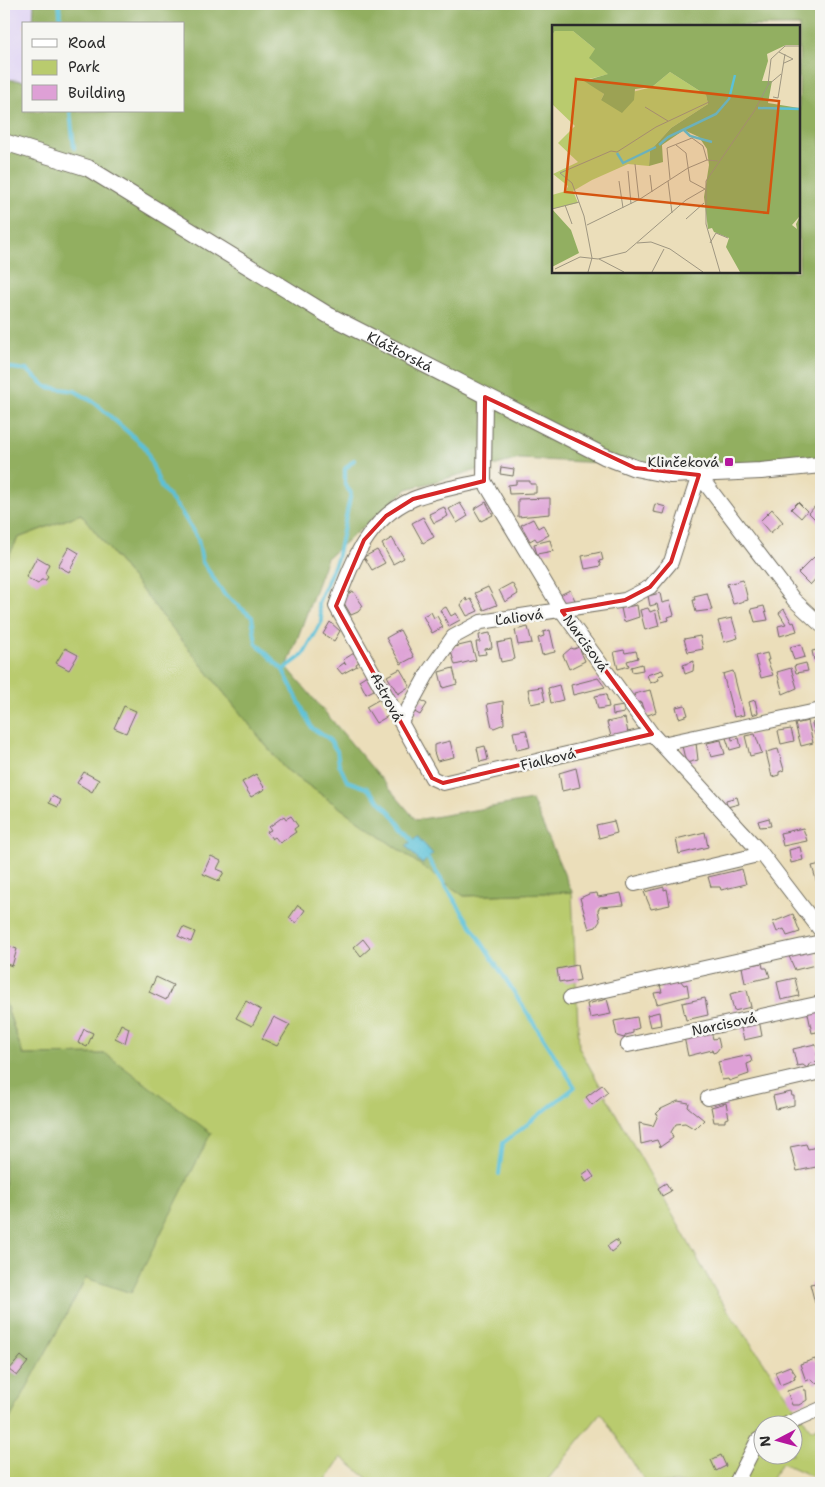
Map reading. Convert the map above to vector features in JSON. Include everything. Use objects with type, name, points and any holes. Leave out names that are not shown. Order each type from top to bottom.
[{"type":"street","name":"Kláštorská","points":[[4,142],[88,168],[328,315],[485,397],[598,453],[635,468],[670,475],[699,475],[821,465]]},
{"type":"street","points":[[484,481],[485,397]]},
{"type":"street","points":[[699,475],[794,600],[821,625]]},
{"type":"street","name":"Ľaliová","points":[[401,722],[429,671],[453,637],[481,622],[625,600],[650,586],[671,562],[699,475]]},
{"type":"street","name":"Astrová","points":[[443,783],[432,778],[336,606],[348,572],[364,540],[386,516],[413,499],[484,481]]},
{"type":"street","name":"Narcisová","points":[[484,481],[562,611],[657,739],[762,854],[821,932]]},
{"type":"street","name":"Fialková","points":[[443,783],[657,739],[821,710]]},
{"type":"street","points":[[635,884],[762,854]]},
{"type":"street","points":[[570,998],[821,942]]},
{"type":"street","name":"Narcisová","points":[[628,1045],[821,1003]]},
{"type":"street","points":[[708,1098],[821,1072]]},
{"type":"street","points":[[802,1417],[821,1409]]},
{"type":"street","points":[[736,1483],[752,1452]]},
{"type":"highlighted area","points":[[485,397],[635,468],[699,475],[671,562],[650,587],[625,600],[562,611],[652,734],[443,783],[432,778],[336,606],[364,540],[386,516],[413,499],[484,481]]},
{"type":"shaded area","points":[[4,4],[34,4],[33,22],[22,22],[22,81],[4,79]]},
{"type":"green space","points":[[34,4],[821,4],[821,459],[754,470],[519,459],[407,489],[327,558],[287,667],[416,820],[532,800],[572,892],[464,896],[284,768],[81,514],[18,538],[4,565],[4,79],[22,81],[22,112],[185,112],[185,22],[33,22]]},
{"type":"green space","points":[[81,514],[284,768],[464,896],[572,892],[579,1048],[720,1299],[800,1414],[752,1414],[752,1464],[781,1464],[769,1483],[646,1483],[601,1413],[545,1483],[373,1483],[341,1457],[324,1483],[4,1483],[4,1425],[5,1427],[86,1278],[106,1054],[23,1055],[4,998],[4,565],[18,538]]},
{"type":"green space","points":[[4,999],[23,1055],[106,1054],[211,1133],[131,1293],[86,1278],[5,1428]]},
{"type":"green space","points":[[802,1417],[811,1430],[821,1425],[821,1483],[818,1479],[784,1464],[802,1464]]},
{"type":"water","points":[[417,836],[433,854],[422,864],[406,846]]},
{"type":"building","points":[[501,467],[514,469],[513,476],[500,474]]},
{"type":"building","points":[[516,481],[530,481],[530,484],[536,484],[536,493],[509,494],[508,485],[516,484]]},
{"type":"building","points":[[550,498],[550,514],[518,517],[518,499]]},
{"type":"building","points":[[486,502],[493,515],[481,521],[474,509]]},
{"type":"building","points":[[798,502],[807,511],[801,518],[791,509]]},
{"type":"building","points":[[460,503],[468,516],[457,523],[449,509]]},
{"type":"building","points":[[655,504],[666,507],[664,514],[653,512]]},
{"type":"building","points":[[816,505],[821,511],[821,525],[809,513]]},
{"type":"building","points":[[444,507],[448,516],[434,523],[429,514]]},
{"type":"building","points":[[772,509],[783,522],[770,533],[760,521]]},
{"type":"building","points":[[423,517],[434,537],[423,543],[412,523]]},
{"type":"building","points":[[533,519],[538,528],[543,525],[549,535],[537,541],[535,538],[530,541],[521,525]]},
{"type":"building","points":[[392,538],[404,558],[393,564],[382,544]]},
{"type":"building","points":[[550,540],[553,551],[537,554],[534,544]]},
{"type":"building","points":[[69,547],[79,553],[69,572],[58,566]]},
{"type":"building","points":[[377,550],[385,563],[372,570],[364,557]]},
{"type":"building","points":[[601,552],[603,560],[599,561],[601,566],[585,569],[582,556]]},
{"type":"building","points":[[37,557],[49,564],[45,573],[48,577],[46,580],[41,580],[38,584],[26,577]]},
{"type":"building","points":[[814,557],[821,565],[821,573],[810,585],[798,573]]},
{"type":"building","points":[[743,580],[748,600],[733,604],[727,584]]},
{"type":"building","points":[[512,583],[518,594],[505,602],[499,590]]},
{"type":"building","points":[[488,587],[497,605],[484,610],[475,593]]},
{"type":"building","points":[[570,590],[575,600],[566,604],[560,595]]},
{"type":"building","points":[[353,591],[363,606],[358,612],[351,615],[341,598]]},
{"type":"building","points":[[660,593],[662,603],[670,601],[674,615],[668,617],[669,620],[662,622],[657,604],[650,606],[648,596]]},
{"type":"building","points":[[707,593],[712,610],[696,612],[694,596]]},
{"type":"building","points":[[466,598],[467,601],[471,599],[478,611],[467,616],[461,605]]},
{"type":"building","points":[[637,605],[639,617],[624,622],[621,608]]},
{"type":"building","points":[[764,606],[768,620],[755,622],[751,609]]},
{"type":"building","points":[[446,607],[451,616],[456,613],[460,620],[449,626],[440,610]]},
{"type":"building","points":[[648,608],[650,612],[655,610],[659,626],[645,630],[640,610]]},
{"type":"building","points":[[784,609],[792,623],[794,622],[797,631],[780,636],[778,626],[786,624],[779,613]]},
{"type":"building","points":[[431,612],[434,618],[437,616],[443,627],[432,633],[423,616]]},
{"type":"building","points":[[732,618],[738,638],[724,642],[718,621]]},
{"type":"building","points":[[330,622],[340,631],[334,641],[323,634]]},
{"type":"building","points":[[528,627],[532,643],[518,645],[515,630]]},
{"type":"building","points":[[400,630],[414,657],[401,664],[386,638]]},
{"type":"building","points":[[550,630],[555,652],[542,655],[538,638],[544,636],[543,632]]},
{"type":"building","points":[[490,633],[492,648],[485,649],[486,654],[478,655],[476,642],[480,642],[479,635]]},
{"type":"building","points":[[700,636],[703,649],[688,652],[684,639]]},
{"type":"building","points":[[511,640],[515,659],[501,662],[497,643]]},
{"type":"building","points":[[471,643],[476,660],[455,665],[450,648]]},
{"type":"building","points":[[801,644],[805,657],[794,660],[790,647]]},
{"type":"building","points":[[579,647],[585,661],[569,669],[563,655],[571,648]]},
{"type":"building","points":[[65,648],[78,655],[69,670],[56,663]]},
{"type":"building","points":[[821,649],[821,658],[814,660],[812,651]]},
{"type":"building","points":[[624,650],[625,653],[636,651],[638,658],[627,661],[629,666],[618,669],[614,652]]},
{"type":"building","points":[[354,653],[359,662],[356,664],[357,666],[342,674],[337,668],[344,663],[346,665],[343,660]]},
{"type":"building","points":[[767,653],[769,660],[767,660],[773,675],[761,678],[755,656]]},
{"type":"building","points":[[694,661],[693,671],[685,674],[683,665]]},
{"type":"building","points":[[806,663],[808,671],[796,673],[794,666]]},
{"type":"building","points":[[642,664],[643,670],[632,672],[631,667]]},
{"type":"building","points":[[453,668],[457,684],[443,688],[439,672]]},
{"type":"building","points":[[791,668],[797,688],[783,694],[777,672]]},
{"type":"building","points":[[400,669],[410,686],[398,694],[387,676]]},
{"type":"building","points":[[662,670],[664,674],[658,676],[659,680],[650,683],[647,675]]},
{"type":"building","points":[[733,671],[744,715],[734,717],[723,674]]},
{"type":"building","points":[[367,675],[374,690],[366,694],[359,680]]},
{"type":"building","points":[[598,678],[605,687],[573,695],[571,685]]},
{"type":"building","points":[[559,685],[563,700],[551,703],[548,688]]},
{"type":"building","points":[[542,687],[545,701],[531,704],[528,689]]},
{"type":"building","points":[[650,690],[656,712],[645,716],[641,702],[637,703],[634,694]]},
{"type":"building","points":[[606,694],[609,707],[598,709],[595,696]]},
{"type":"building","points":[[380,699],[390,715],[376,723],[366,707]]},
{"type":"building","points":[[421,700],[427,704],[420,715],[413,711]]},
{"type":"building","points":[[755,700],[758,713],[752,715],[749,702]]},
{"type":"building","points":[[503,701],[504,724],[494,728],[492,727],[487,704]]},
{"type":"building","points":[[685,705],[688,715],[679,718],[676,707]]},
{"type":"building","points":[[124,706],[136,711],[126,733],[114,728]]},
{"type":"building","points":[[623,706],[624,713],[613,715],[612,708]]},
{"type":"building","points":[[625,718],[628,733],[611,736],[607,722]]},
{"type":"building","points":[[808,721],[813,743],[801,746],[795,724]]},
{"type":"building","points":[[821,721],[821,734],[815,735],[812,723]]},
{"type":"building","points":[[791,729],[794,741],[781,744],[778,731]]},
{"type":"building","points":[[526,730],[530,747],[517,750],[513,732]]},
{"type":"building","points":[[731,734],[732,740],[739,738],[741,747],[730,750],[725,735]]},
{"type":"building","points":[[755,734],[762,753],[750,756],[745,736]]},
{"type":"building","points":[[721,740],[725,754],[711,757],[707,743]]},
{"type":"building","points":[[450,741],[454,757],[437,761],[434,745]]},
{"type":"building","points":[[696,743],[698,760],[686,763],[682,746]]},
{"type":"building","points":[[485,746],[488,760],[480,762],[477,748]]},
{"type":"building","points":[[778,749],[784,770],[779,772],[779,775],[772,777],[766,752]]},
{"type":"building","points":[[576,768],[580,787],[562,791],[559,773]]},
{"type":"building","points":[[84,772],[99,780],[92,792],[77,783]]},
{"type":"building","points":[[256,774],[265,789],[251,797],[242,782]]},
{"type":"building","points":[[52,796],[61,800],[58,807],[49,803]]},
{"type":"building","points":[[737,797],[739,804],[727,807],[726,800]]},
{"type":"building","points":[[284,816],[286,819],[291,816],[298,826],[294,829],[296,832],[280,843],[275,837],[272,839],[267,832],[271,830],[269,827]]},
{"type":"building","points":[[769,818],[771,826],[760,827],[758,821]]},
{"type":"building","points":[[614,821],[617,833],[599,838],[596,825]]},
{"type":"building","points":[[803,828],[807,841],[783,846],[780,833]]},
{"type":"building","points":[[705,832],[708,847],[679,854],[676,839]]},
{"type":"building","points":[[800,847],[803,860],[791,863],[789,850]]},
{"type":"building","points":[[211,856],[221,861],[217,869],[224,872],[219,881],[203,874]]},
{"type":"building","points":[[821,864],[821,882],[817,883],[812,866]]},
{"type":"building","points":[[742,869],[746,884],[721,890],[720,887],[711,887],[708,877]]},
{"type":"building","points":[[664,887],[664,890],[667,889],[670,905],[651,909],[644,892]]},
{"type":"building","points":[[597,893],[598,897],[621,893],[624,905],[600,907],[598,910],[600,921],[596,927],[589,929],[580,898]]},
{"type":"building","points":[[298,905],[305,910],[296,923],[289,918]]},
{"type":"building","points":[[793,914],[800,932],[787,936],[784,929],[777,932],[773,922]]},
{"type":"building","points":[[183,927],[195,932],[191,942],[178,936]]},
{"type":"building","points":[[363,939],[370,948],[361,956],[354,947]]},
{"type":"building","points":[[5,945],[17,949],[12,966],[4,963]]},
{"type":"building","points":[[814,948],[819,964],[795,970],[788,954]]},
{"type":"building","points":[[762,963],[763,968],[767,968],[770,977],[745,983],[742,967]]},
{"type":"building","points":[[577,965],[580,980],[565,983],[564,981],[559,982],[557,969]]},
{"type":"building","points":[[156,977],[173,985],[166,1000],[149,992]]},
{"type":"building","points":[[795,978],[799,996],[781,1000],[777,982]]},
{"type":"building","points":[[680,980],[684,985],[687,984],[689,996],[657,1004],[654,993],[662,992],[660,985]]},
{"type":"building","points":[[747,990],[751,1007],[734,1011],[730,994]]},
{"type":"building","points":[[705,998],[708,1015],[686,1020],[682,1003]]},
{"type":"building","points":[[607,999],[611,1014],[590,1018],[587,1004]]},
{"type":"building","points":[[246,1001],[261,1010],[252,1026],[236,1018]]},
{"type":"building","points":[[821,1006],[821,1031],[812,1033],[807,1009]]},
{"type":"building","points":[[659,1012],[661,1025],[650,1027],[647,1015]]},
{"type":"building","points":[[274,1017],[290,1025],[277,1046],[262,1039]]},
{"type":"building","points":[[637,1017],[639,1028],[633,1030],[633,1033],[626,1035],[624,1038],[617,1036],[614,1021]]},
{"type":"building","points":[[759,1020],[762,1036],[744,1040],[740,1024]]},
{"type":"building","points":[[121,1024],[129,1028],[125,1043],[115,1038]]},
{"type":"building","points":[[84,1029],[93,1033],[87,1047],[78,1043]]},
{"type":"building","points":[[711,1031],[713,1039],[718,1038],[720,1047],[716,1052],[713,1053],[712,1050],[688,1056],[684,1037]]},
{"type":"building","points":[[815,1044],[819,1051],[817,1054],[819,1062],[810,1063],[807,1068],[803,1065],[797,1066],[793,1049]]},
{"type":"building","points":[[750,1055],[752,1062],[747,1064],[749,1074],[729,1081],[728,1079],[722,1080],[718,1062]]},
{"type":"building","points":[[602,1085],[608,1092],[592,1105],[586,1097]]},
{"type":"building","points":[[791,1092],[792,1096],[794,1096],[794,1105],[776,1109],[773,1096]]},
{"type":"building","points":[[678,1101],[689,1103],[688,1107],[704,1120],[695,1129],[685,1123],[676,1124],[671,1132],[673,1138],[660,1147],[657,1140],[641,1144],[639,1123],[653,1126],[658,1115],[656,1114],[661,1109]]},
{"type":"building","points":[[726,1103],[729,1118],[725,1119],[725,1122],[714,1122],[711,1107]]},
{"type":"building","points":[[806,1144],[808,1149],[821,1146],[821,1166],[797,1171],[790,1147]]},
{"type":"building","points":[[589,1170],[594,1177],[586,1182],[582,1175]]},
{"type":"building","points":[[666,1183],[671,1191],[662,1196],[658,1188]]},
{"type":"building","points":[[616,1240],[620,1245],[611,1252],[607,1246]]},
{"type":"building","points":[[821,1282],[821,1301],[815,1303],[810,1284]]},
{"type":"building","points":[[21,1356],[28,1362],[17,1376],[9,1370]]},
{"type":"building","points":[[815,1359],[816,1362],[821,1360],[821,1372],[819,1372],[821,1381],[815,1383],[811,1379],[806,1381],[800,1364]]},
{"type":"building","points":[[790,1366],[796,1375],[794,1376],[795,1379],[780,1385],[775,1372]]},
{"type":"building","points":[[803,1386],[804,1390],[806,1390],[807,1400],[799,1405],[792,1405],[787,1391]]},
{"type":"building","points":[[721,1455],[726,1466],[716,1471],[711,1460]]},
{"type":"waterway","points":[[59,4],[61,22]]},
{"type":"waterway","points":[[70,112],[74,148]]},
{"type":"waterway","points":[[4,367],[27,370],[47,387],[75,391],[95,403],[145,447],[161,487],[180,510],[198,539],[202,561],[224,594],[252,617],[256,643],[283,670],[312,728],[328,738],[337,751],[339,764],[347,781],[367,788],[391,813],[412,841]]},
{"type":"waterway","points":[[283,670],[303,655],[322,621],[318,603],[337,559],[351,493],[345,485],[345,469],[354,460]]},
{"type":"waterway","points":[[428,859],[575,1087],[503,1143],[499,1174]]},
{"type":"place","name":"Klinčeková","points":[[729,462]]}]
